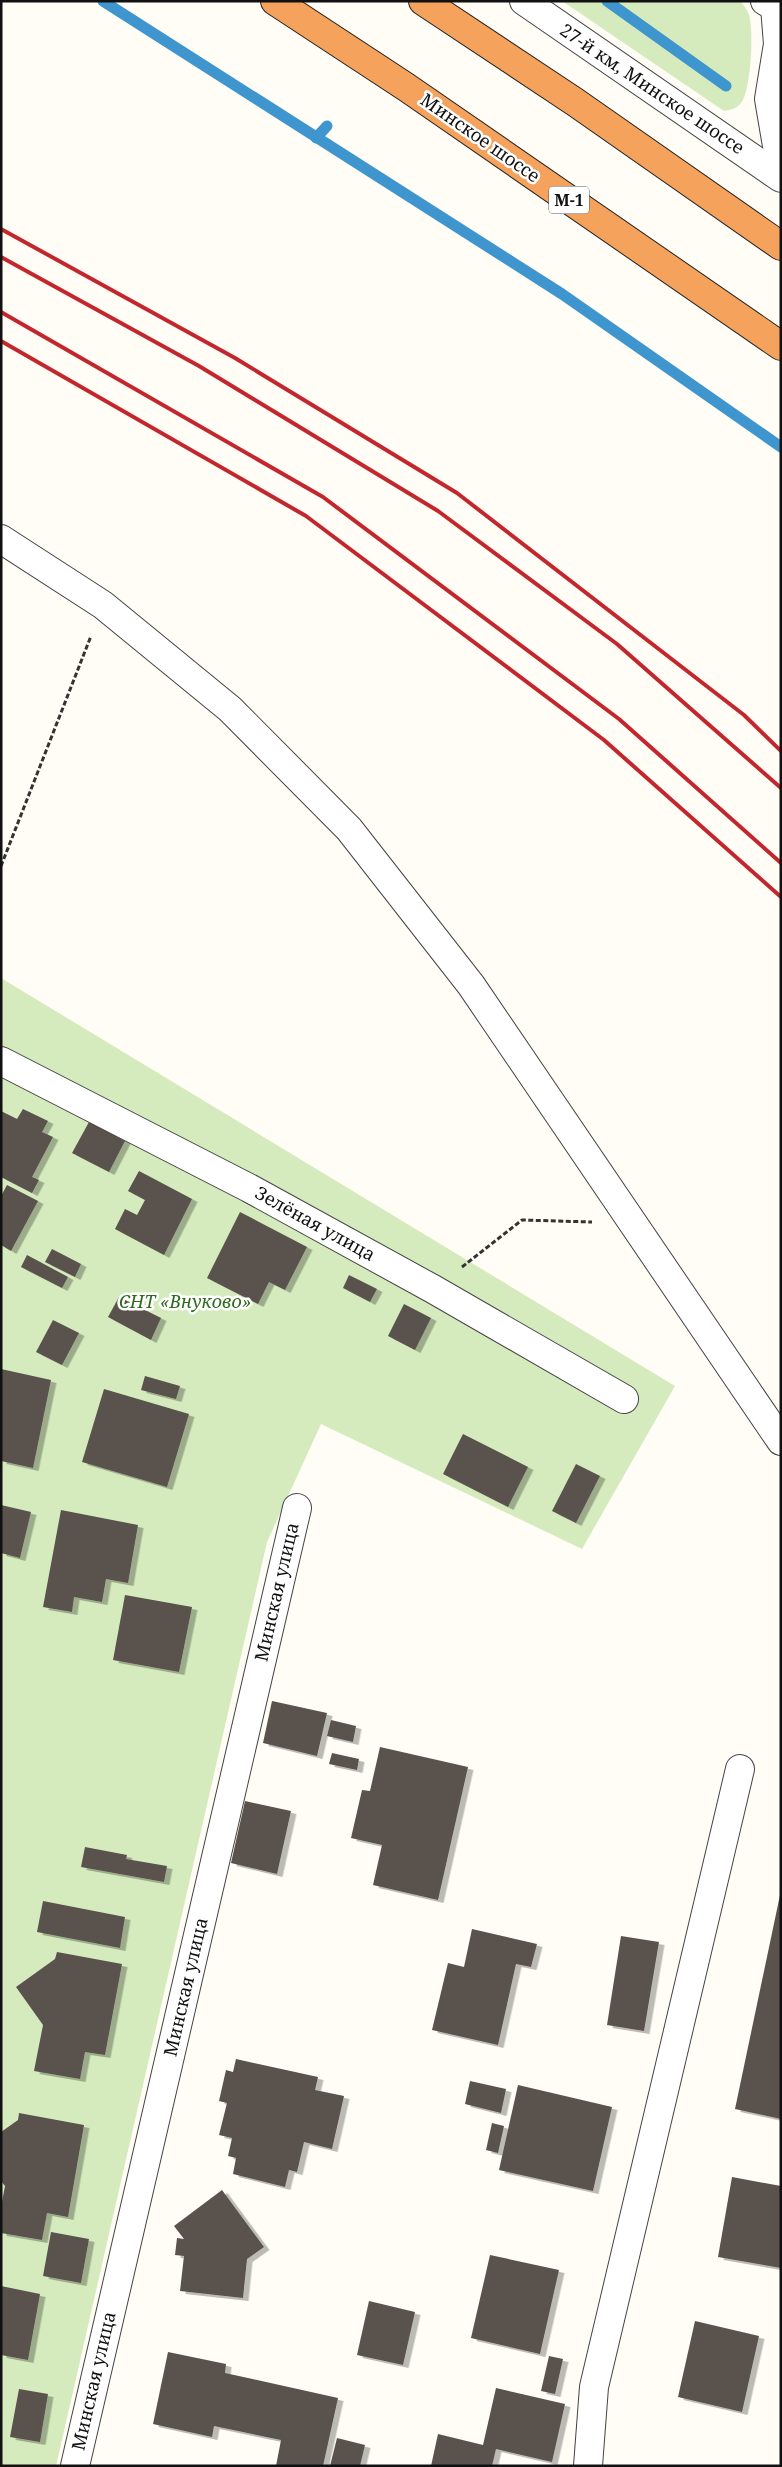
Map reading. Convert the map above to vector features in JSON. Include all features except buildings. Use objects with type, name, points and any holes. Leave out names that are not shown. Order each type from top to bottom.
[{"type":"highway","name":"Минское шоссе","points":[[275,1],[406,87],[781,346]]},
{"type":"highway","points":[[423,1],[575,102],[781,246]]},
{"type":"street","name":"27-й км, Минское шоссе","points":[[524,1],[781,178]]},
{"type":"street","points":[[774,6],[778,44],[769,99],[777,146],[781,153]]},
{"type":"street","points":[[1,539],[103,605],[230,709],[349,829],[471,985],[781,1441]]},
{"type":"street","name":"Зелёная улица","points":[[1,1060],[248,1188],[433,1288],[624,1399]]},
{"type":"street","name":"Минская улица","points":[[75,2466],[297,1508]]},
{"type":"street","points":[[588,2466],[594,2387],[740,1769]]},
{"type":"path","points":[[1,866],[103,605]]},
{"type":"path","points":[[433,1288],[522,1220],[632,1222]]},
{"type":"green space","points":[[562,1],[740,1],[749,15],[751,23],[751,60],[747,86],[741,103],[731,110],[724,111]]},
{"type":"green space","name":"СНТ «Внуково»","points":[[1,978],[675,1386],[582,1549],[321,1424],[267,1542],[56,2466],[1,2466]]},
{"type":"waterway","points":[[103,1],[562,294],[781,447]]},
{"type":"waterway","points":[[607,1],[726,86]]},
{"type":"waterway","points":[[316,138],[327,126]]},
{"type":"railway","points":[[1,229],[235,358],[457,493],[744,715],[781,751]]},
{"type":"railway","points":[[1,257],[199,366],[438,511],[617,644],[781,788]]},
{"type":"railway","points":[[1,312],[323,497],[619,719],[781,863]]},
{"type":"railway","points":[[1,341],[306,516],[604,740],[781,897]]}]
